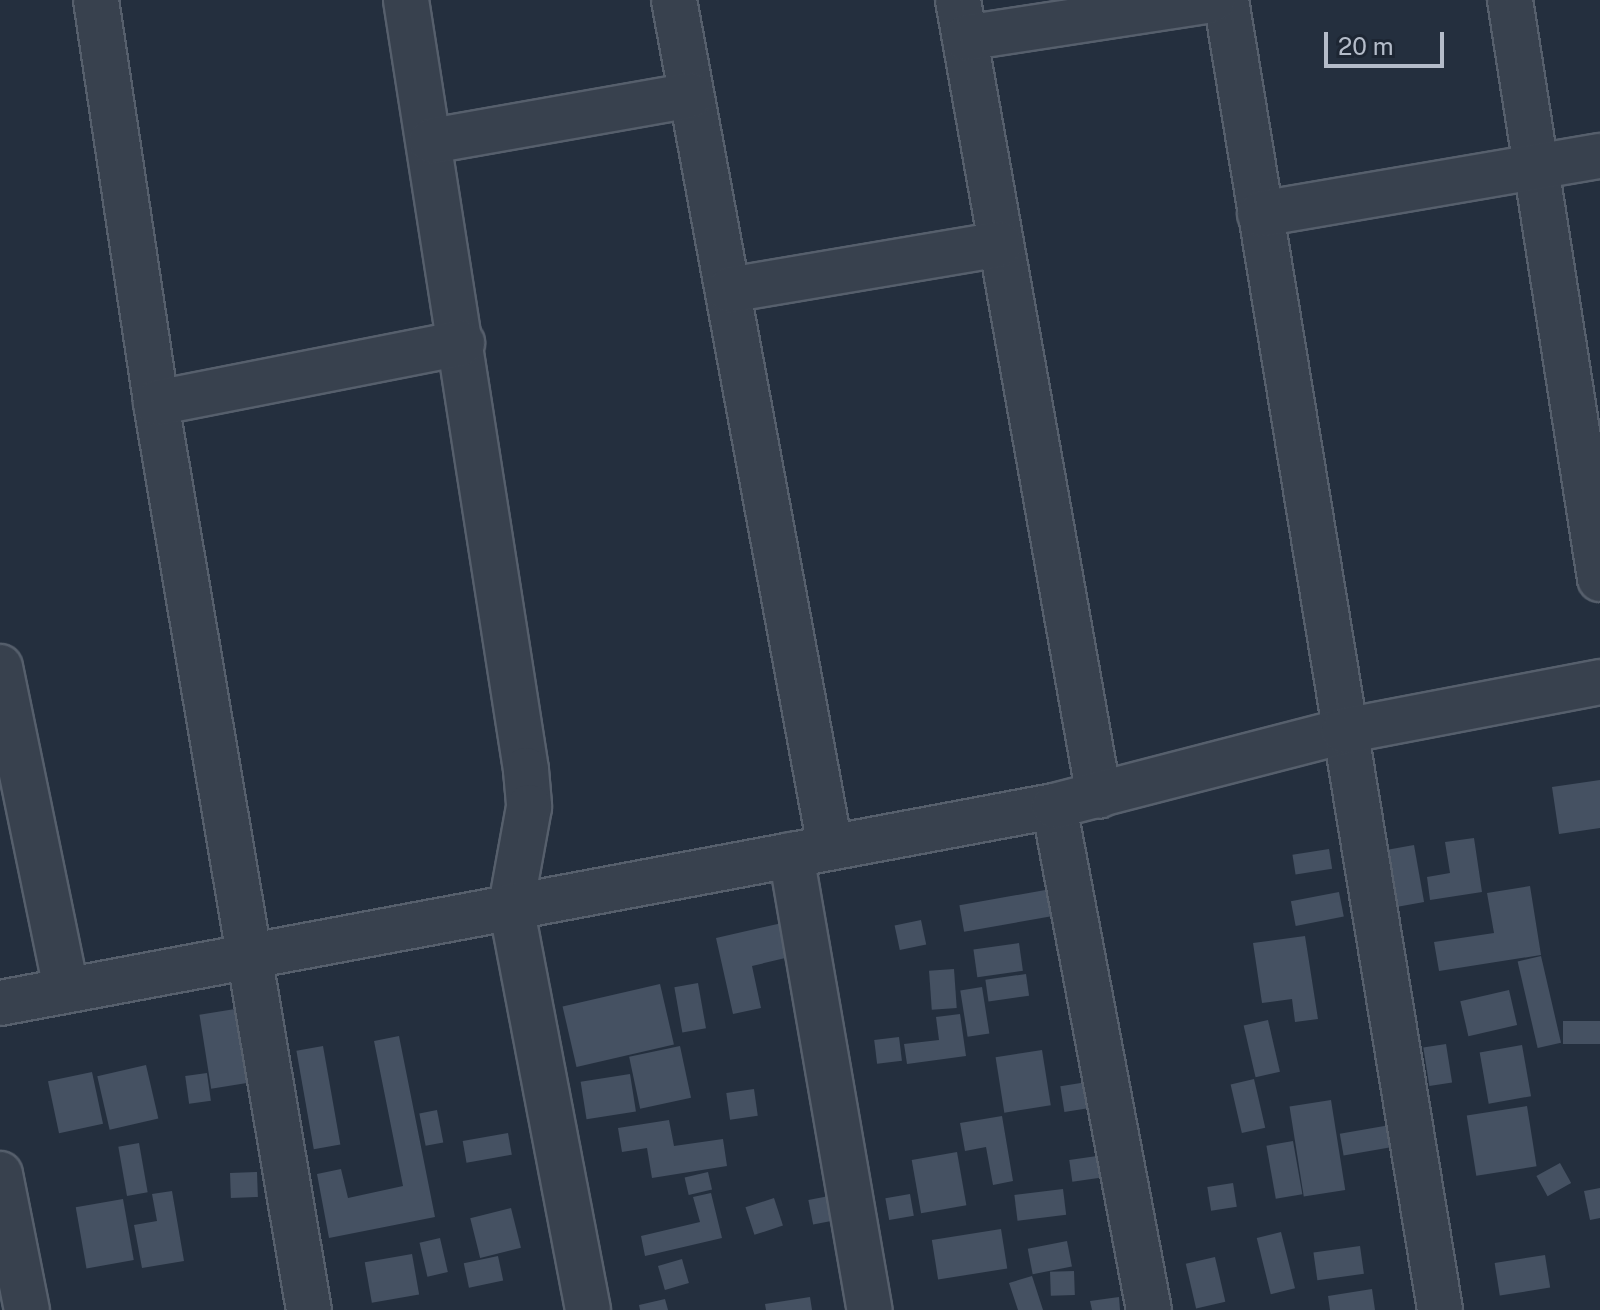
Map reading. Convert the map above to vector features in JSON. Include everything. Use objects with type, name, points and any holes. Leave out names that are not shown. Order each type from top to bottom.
[{"type":"street","points":[[96,0],[156,403],[246,952],[309,1310]]},
{"type":"street","points":[[406,0],[431,141],[527,783],[511,906],[588,1310]]},
{"type":"street","points":[[674,0],[729,290],[810,851],[870,1310]]},
{"type":"street","points":[[1099,796],[962,19],[1212,0]]},
{"type":"street","points":[[1226,0],[1440,1310]]},
{"type":"street","points":[[1510,0],[1600,579]]},
{"type":"street","points":[[431,141],[691,95]]},
{"type":"street","points":[[1260,214],[1600,156]]},
{"type":"street","points":[[729,290],[1000,244]]},
{"type":"street","points":[[156,403],[462,343]]},
{"type":"street","points":[[0,667],[66,989]]},
{"type":"street","points":[[0,1003],[246,952],[1054,806],[1344,731],[1600,682]]},
{"type":"street","points":[[1054,806],[1149,1310]]},
{"type":"street","points":[[0,1174],[27,1310]]},
{"type":"building","points":[[1600,780],[1600,828],[1559,834],[1552,787]]},
{"type":"building","points":[[1474,838],[1482,892],[1430,900],[1427,877],[1450,873],[1445,842]]},
{"type":"building","points":[[1414,845],[1424,902],[1394,908],[1383,850]]},
{"type":"building","points":[[1329,849],[1332,869],[1296,875],[1292,855]]},
{"type":"building","points":[[1530,886],[1541,955],[1439,971],[1434,942],[1494,933],[1487,893]]},
{"type":"building","points":[[1051,889],[1056,916],[964,932],[959,905]]},
{"type":"building","points":[[1339,892],[1344,917],[1296,926],[1291,901]]},
{"type":"building","points":[[921,920],[926,944],[900,950],[895,926]]},
{"type":"building","points":[[791,921],[798,955],[752,966],[761,1008],[733,1014],[716,938]]},
{"type":"building","points":[[1305,936],[1318,1019],[1295,1022],[1292,999],[1262,1003],[1253,943]]},
{"type":"building","points":[[1019,943],[1023,971],[977,977],[973,949]]},
{"type":"building","points":[[1541,956],[1561,1043],[1538,1048],[1518,961]]},
{"type":"building","points":[[954,969],[957,1008],[932,1010],[929,971]]},
{"type":"building","points":[[1026,974],[1029,996],[988,1001],[985,980]]},
{"type":"building","points":[[698,983],[706,1028],[682,1032],[674,987]]},
{"type":"building","points":[[660,984],[674,1044],[577,1067],[563,1006]]},
{"type":"building","points":[[982,987],[989,1033],[968,1037],[960,990]]},
{"type":"building","points":[[1509,990],[1517,1025],[1468,1036],[1460,1001]]},
{"type":"building","points":[[235,1009],[247,1083],[211,1089],[199,1015]]},
{"type":"building","points":[[960,1014],[966,1056],[907,1064],[904,1044],[939,1040],[936,1017]]},
{"type":"building","points":[[1268,1020],[1280,1072],[1256,1077],[1244,1026]]},
{"type":"building","points":[[1563,1021],[1600,1021],[1600,1044],[1563,1044]]},
{"type":"building","points":[[399,1036],[435,1217],[329,1238],[317,1174],[341,1169],[348,1198],[403,1186],[374,1041]]},
{"type":"building","points":[[899,1037],[902,1061],[877,1064],[874,1040]]},
{"type":"building","points":[[1446,1044],[1452,1083],[1429,1086],[1423,1048]]},
{"type":"building","points":[[1522,1045],[1531,1096],[1489,1104],[1480,1052]]},
{"type":"building","points":[[323,1046],[340,1144],[314,1149],[296,1051]]},
{"type":"building","points":[[680,1046],[691,1098],[640,1109],[629,1057]]},
{"type":"building","points":[[1042,1050],[1051,1105],[1004,1113],[996,1057]]},
{"type":"building","points":[[146,1065],[158,1119],[110,1130],[97,1076]]},
{"type":"building","points":[[92,1072],[103,1124],[59,1133],[48,1081]]},
{"type":"building","points":[[207,1073],[211,1101],[189,1104],[185,1076]]},
{"type":"building","points":[[630,1074],[636,1112],[587,1119],[581,1082]]},
{"type":"building","points":[[1254,1079],[1265,1128],[1242,1133],[1231,1084]]},
{"type":"building","points":[[1087,1082],[1091,1108],[1064,1112],[1060,1086]]},
{"type":"building","points":[[754,1089],[758,1116],[730,1120],[726,1093]]},
{"type":"building","points":[[1331,1100],[1345,1190],[1304,1196],[1290,1107]]},
{"type":"building","points":[[1527,1106],[1537,1166],[1476,1176],[1467,1116]]},
{"type":"building","points":[[437,1110],[443,1142],[426,1146],[419,1113]]},
{"type":"building","points":[[1002,1116],[1013,1181],[993,1185],[986,1147],[965,1151],[960,1123]]},
{"type":"building","points":[[669,1120],[674,1146],[723,1139],[727,1166],[652,1178],[647,1148],[622,1152],[618,1128]]},
{"type":"building","points":[[1390,1125],[1394,1147],[1344,1156],[1340,1134]]},
{"type":"building","points":[[508,1133],[512,1155],[467,1163],[463,1141]]},
{"type":"building","points":[[1293,1141],[1302,1194],[1276,1199],[1266,1146]]},
{"type":"building","points":[[139,1143],[148,1192],[127,1196],[118,1147]]},
{"type":"building","points":[[957,1152],[966,1205],[921,1213],[912,1160]]},
{"type":"building","points":[[1097,1156],[1100,1178],[1072,1182],[1069,1160]]},
{"type":"building","points":[[1560,1163],[1571,1183],[1548,1196],[1536,1176]]},
{"type":"building","points":[[257,1172],[258,1197],[231,1198],[230,1173]]},
{"type":"building","points":[[708,1172],[712,1190],[689,1195],[685,1177]]},
{"type":"building","points":[[1233,1183],[1237,1207],[1211,1211],[1207,1187]]},
{"type":"building","points":[[1600,1188],[1600,1218],[1590,1220],[1584,1191]]},
{"type":"building","points":[[1063,1189],[1066,1215],[1018,1221],[1014,1195]]},
{"type":"building","points":[[172,1191],[184,1261],[142,1268],[134,1225],[157,1221],[152,1194]]},
{"type":"building","points":[[711,1193],[722,1238],[645,1256],[641,1236],[700,1222],[693,1197]]},
{"type":"building","points":[[910,1194],[914,1216],[889,1220],[885,1198]]},
{"type":"building","points":[[829,1196],[834,1221],[813,1225],[808,1200]]},
{"type":"building","points":[[774,1198],[783,1226],[754,1235],[745,1207]]},
{"type":"building","points":[[123,1199],[134,1260],[86,1268],[76,1207]]},
{"type":"building","points":[[511,1208],[521,1248],[480,1258],[470,1218]]},
{"type":"building","points":[[1001,1229],[1007,1269],[938,1279],[932,1240]]},
{"type":"building","points":[[1281,1232],[1295,1288],[1271,1294],[1257,1238]]},
{"type":"building","points":[[440,1238],[448,1272],[427,1277],[420,1243]]},
{"type":"building","points":[[1067,1241],[1072,1267],[1033,1274],[1028,1249]]},
{"type":"building","points":[[1360,1246],[1364,1274],[1317,1280],[1313,1253]]},
{"type":"building","points":[[412,1254],[419,1294],[372,1303],[365,1262]]},
{"type":"building","points":[[1545,1255],[1550,1288],[1500,1296],[1495,1263]]},
{"type":"building","points":[[498,1256],[503,1280],[469,1288],[464,1263]]},
{"type":"building","points":[[1215,1257],[1225,1302],[1196,1309],[1186,1264]]},
{"type":"building","points":[[682,1259],[689,1283],[665,1290],[658,1266]]},
{"type":"building","points":[[1074,1271],[1075,1295],[1051,1296],[1050,1272]]},
{"type":"building","points":[[1032,1276],[1043,1310],[1018,1310],[1009,1283]]},
{"type":"building","points":[[1372,1289],[1375,1310],[1330,1310],[1328,1296]]},
{"type":"building","points":[[810,1297],[812,1310],[766,1310],[765,1304]]},
{"type":"building","points":[[1119,1297],[1120,1310],[1092,1310],[1090,1301]]},
{"type":"building","points":[[665,1299],[668,1310],[640,1310],[639,1305]]}]
